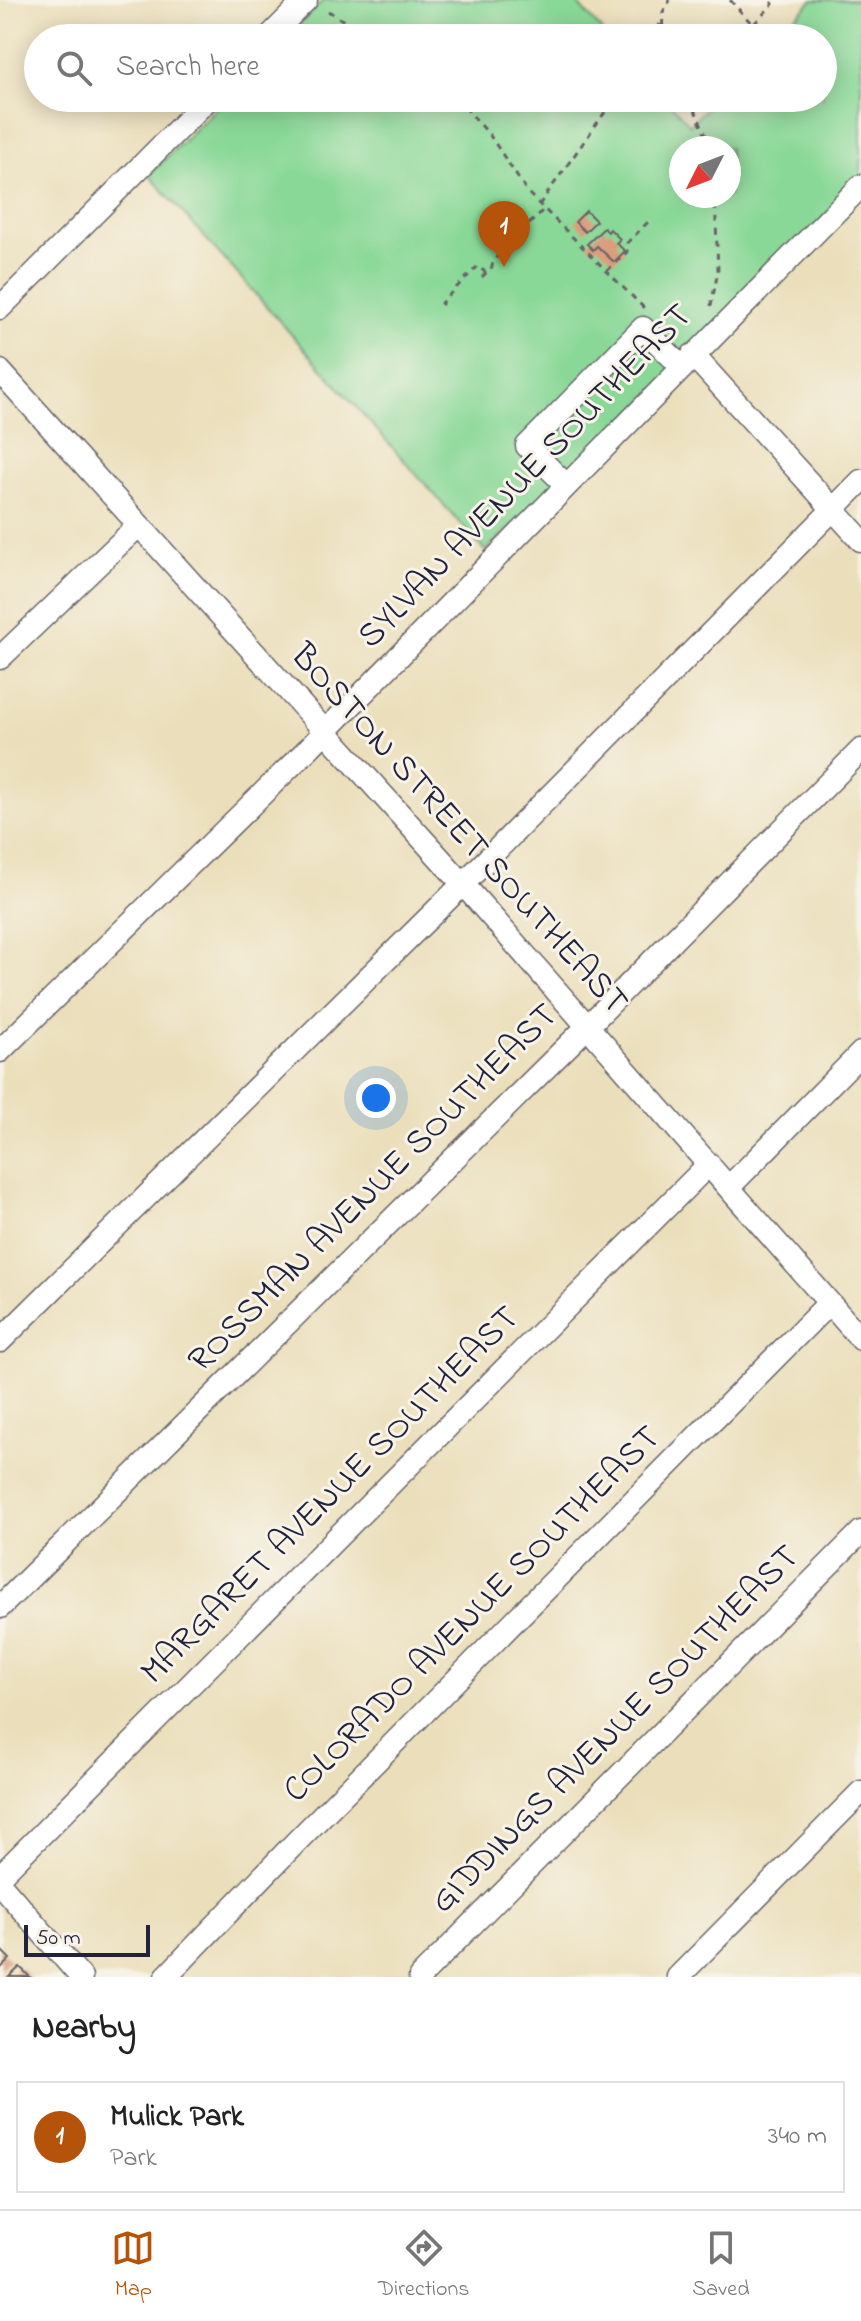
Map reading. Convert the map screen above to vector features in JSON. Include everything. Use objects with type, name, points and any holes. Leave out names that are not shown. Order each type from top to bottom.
[{"type":"street","points":[[282,24],[306,0]]},
{"type":"street","points":[[0,308],[195,112]]},
{"type":"street","name":"SYLVAN AVENUE SOUTHEAST","points":[[0,1051],[325,731],[861,186]]},
{"type":"street","points":[[566,485],[527,446],[643,328],[688,361],[834,508],[861,540]]},
{"type":"street","name":"BOSTON STREET SOUTHEAST","points":[[0,371],[463,884],[861,1339]]},
{"type":"street","points":[[0,1341],[463,884],[861,481]]},
{"type":"street","points":[[0,658],[139,525]]},
{"type":"street","name":"ROSSMAN AVENUE SOUTHEAST","points":[[0,1607],[588,1026],[861,750]]},
{"type":"street","points":[[729,1187],[861,1053]]},
{"type":"street","name":"MARGARET AVENUE SOUTHEAST","points":[[0,1876],[709,1164]]},
{"type":"street","name":"COLORADO AVENUE SOUTHEAST","points":[[166,1977],[829,1303]]},
{"type":"street","name":"GIDDINGS AVENUE SOUTHEAST","points":[[420,1977],[861,1532]]},
{"type":"street","points":[[678,1977],[861,1792]]},
{"type":"street","points":[[0,1884],[81,1977]]},
{"type":"path","points":[[661,22],[670,0]]},
{"type":"path","points":[[730,0],[752,24]]},
{"type":"path","points":[[754,24],[773,4],[770,0]]},
{"type":"path","points":[[328,11],[349,24]]},
{"type":"path","points":[[469,112],[489,134],[515,176],[539,205],[647,311]]},
{"type":"path","points":[[539,205],[605,112]]},
{"type":"path","points":[[696,112],[706,136]]},
{"type":"path","points":[[711,306],[718,271],[715,208]]},
{"type":"path","points":[[443,305],[441,303],[478,266],[484,275],[493,261],[544,209]]},
{"type":"path","points":[[607,271],[627,252],[627,243],[649,221]]},
{"type":"green space","points":[[324,0],[574,0],[596,24],[300,24]]},
{"type":"green space","points":[[813,0],[861,0],[861,177],[710,339],[485,551],[149,175],[212,112],[678,112],[690,125],[703,112],[837,112],[837,24],[789,24]]},
{"type":"building","points":[[586,211],[596,221],[585,232],[575,222]]},
{"type":"building","points":[[604,228],[608,232],[610,229],[620,239],[616,243],[625,251],[614,262],[597,246],[593,250],[587,244]]},
{"type":"building","points":[[0,1949],[10,1959],[0,1969]]},
{"type":"building","points":[[20,1967],[30,1977],[9,1977]]},
{"type":"place","name":"Mulick Park","points":[[504,267]]}]
